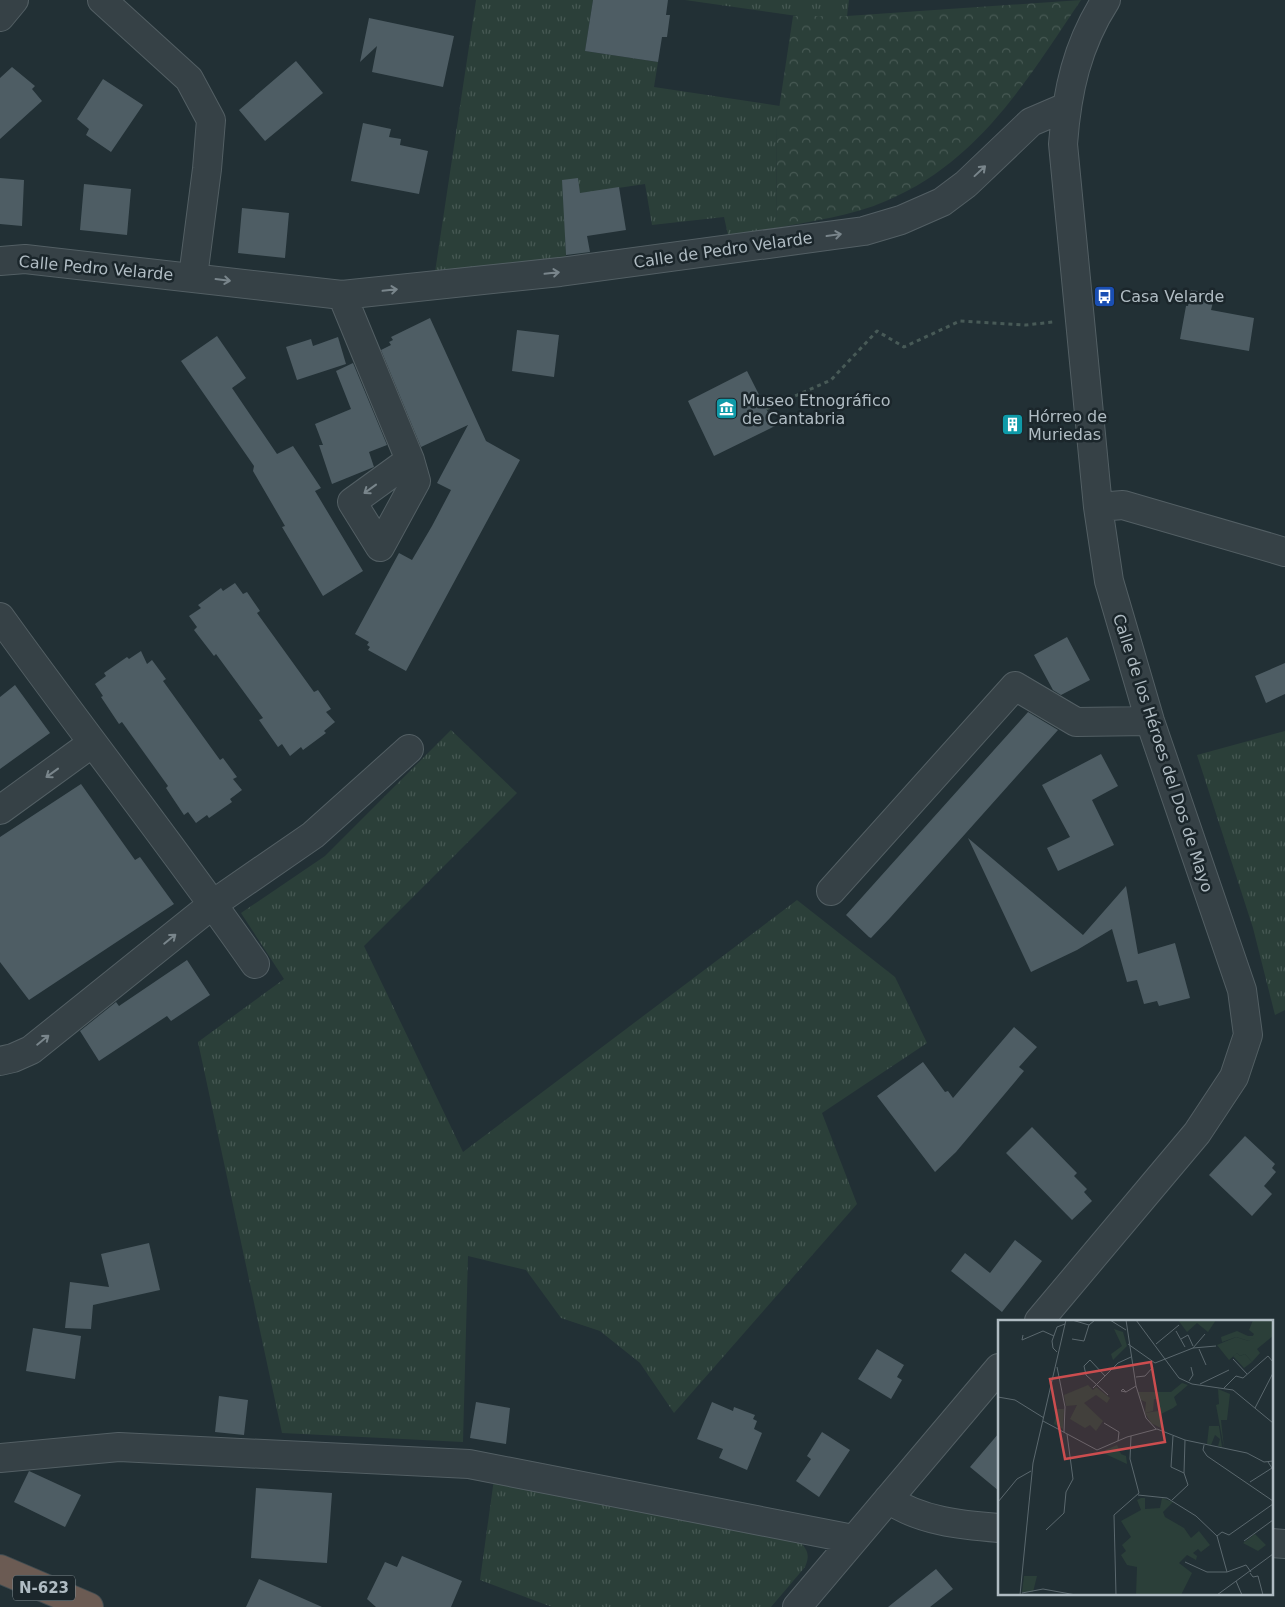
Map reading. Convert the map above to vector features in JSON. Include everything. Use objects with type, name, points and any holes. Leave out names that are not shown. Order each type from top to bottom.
[{"type":"highway","name":"N-623","points":[[0,1569],[89,1607]]},
{"type":"street","points":[[0,18],[14,0]]},
{"type":"street","name":"Calle Pedro Velarde","points":[[102,0],[190,79],[211,120],[208,169],[193,276]]},
{"type":"street","name":"Calle de los Héroes del Dos de Mayo","points":[[1040,1320],[1197,1133],[1234,1077],[1248,1035],[1242,990],[1150,721],[1109,580],[1098,507],[1078,319],[1063,144],[1066,107],[1075,64],[1087,32],[1106,0]]},
{"type":"street","name":"Calle de Pedro Velarde","points":[[342,295],[560,272],[864,230],[901,220],[942,202],[966,184],[1031,122],[1066,107]]},
{"type":"street","name":"Calle Pedro Velarde","points":[[0,261],[25,259],[193,276],[342,295]]},
{"type":"street","points":[[342,295],[410,460]]},
{"type":"street","points":[[1098,507],[1123,505],[1285,552]]},
{"type":"street","points":[[0,618],[91,744],[213,904],[255,964]]},
{"type":"street","points":[[831,892],[1014,686],[1076,722],[1150,721]]},
{"type":"street","points":[[0,810],[91,744]]},
{"type":"street","points":[[0,1061],[14,1058],[31,1050],[213,904],[313,835],[409,749]]},
{"type":"street","points":[[797,1607],[998,1369]]},
{"type":"street","points":[[0,1458],[119,1447],[469,1464],[853,1539]]},
{"type":"street","points":[[888,1499],[903,1509],[958,1524],[998,1528]]},
{"type":"street","points":[[1272,1543],[1285,1544]]},
{"type":"path","points":[[766,409],[831,380],[877,331],[904,347],[960,321],[1026,325],[1078,319]]},
{"type":"green space","points":[[476,0],[593,0],[585,51],[658,62],[654,87],[780,106],[777,123],[776,228],[728,235],[724,217],[652,225],[645,184],[564,196],[566,259],[435,272]]},
{"type":"green space","points":[[685,0],[849,0],[847,16],[797,16]]},
{"type":"green space","points":[[1081,0],[1041,60],[998,116],[948,164],[919,184],[886,201],[860,211],[776,228],[777,122],[793,16],[847,16]]},
{"type":"green space","points":[[451,730],[517,793],[364,946],[463,1152],[797,900],[895,977],[927,1043],[822,1113],[857,1204],[674,1413],[640,1363],[600,1331],[561,1318],[526,1270],[468,1256],[463,1442],[282,1433],[198,1042],[284,979],[241,913],[325,856]]},
{"type":"green space","points":[[1285,731],[1285,1010],[1275,1015],[1253,928],[1197,755]]},
{"type":"green space","points":[[494,1479],[800,1542],[807,1553],[807,1563],[771,1607],[552,1607],[480,1580]]},
{"type":"building","points":[[593,0],[668,0],[666,15],[670,15],[667,37],[662,37],[658,62],[585,51]]},
{"type":"building","points":[[369,18],[454,36],[443,87],[372,72],[377,46],[360,62]]},
{"type":"building","points":[[296,61],[323,93],[265,141],[239,110]]},
{"type":"building","points":[[12,67],[35,86],[32,89],[42,101],[0,139],[0,78]]},
{"type":"building","points":[[103,79],[143,105],[111,152],[86,135],[89,129],[77,119]]},
{"type":"building","points":[[363,123],[391,129],[389,137],[401,139],[400,145],[428,151],[419,194],[351,181]]},
{"type":"building","points":[[0,178],[24,180],[22,226],[0,224]]},
{"type":"building","points":[[578,178],[580,193],[619,187],[626,230],[587,236],[590,252],[566,255],[562,180]]},
{"type":"building","points":[[84,184],[131,189],[127,235],[80,230]]},
{"type":"building","points":[[242,208],[289,213],[285,258],[238,253]]},
{"type":"building","points":[[1191,290],[1215,294],[1211,310],[1254,318],[1249,351],[1180,339]]},
{"type":"building","points":[[430,318],[486,441],[520,460],[406,671],[368,650],[370,647],[367,645],[369,642],[355,634],[399,553],[412,560],[432,526],[451,490],[437,483],[468,425],[421,447],[381,350],[391,345],[389,342],[393,340],[391,337]]},
{"type":"building","points":[[517,330],[559,335],[554,377],[512,371]]},
{"type":"building","points":[[217,336],[246,378],[232,388],[277,454],[293,446],[321,488],[315,491],[363,571],[323,596],[282,527],[285,526],[253,471],[254,466],[181,361]]},
{"type":"building","points":[[338,337],[346,364],[297,380],[286,347],[311,339],[313,346]]},
{"type":"building","points":[[353,363],[387,445],[369,452],[374,467],[332,484],[319,445],[323,445],[315,424],[351,409],[336,371]]},
{"type":"building","name":"Museo Etnográfico de Cantabria","points":[[747,371],[775,426],[714,456],[688,401]]},
{"type":"building","points":[[235,583],[243,594],[247,592],[260,611],[257,613],[314,692],[318,690],[331,709],[326,712],[335,722],[324,731],[326,733],[303,750],[301,747],[290,756],[282,744],[278,747],[259,720],[263,718],[216,654],[214,656],[194,630],[197,627],[189,616],[201,608],[198,605],[221,588],[223,591]]},
{"type":"building","points":[[1067,637],[1090,680],[1061,695],[1053,690],[1034,655]]},
{"type":"building","points":[[141,651],[147,664],[152,660],[166,679],[163,681],[220,760],[223,758],[237,777],[233,779],[242,790],[230,799],[232,802],[209,818],[207,815],[196,823],[188,812],[184,815],[166,788],[168,786],[122,722],[119,724],[101,697],[103,696],[95,684],[106,676],[104,673],[127,657],[129,659]]},
{"type":"building","points":[[1285,663],[1285,694],[1266,703],[1255,676]]},
{"type":"building","points":[[15,685],[50,733],[0,769],[0,697]]},
{"type":"building","points":[[1028,712],[1058,730],[890,918],[871,938],[869,937],[846,915]]},
{"type":"building","points":[[1101,754],[1118,786],[1092,800],[1114,845],[1058,871],[1047,848],[1070,837],[1042,785]]},
{"type":"building","points":[[81,784],[135,860],[140,857],[174,904],[29,1000],[0,962],[0,837]]},
{"type":"building","points":[[968,838],[1083,935],[1126,886],[1138,954],[1175,943],[1190,998],[1159,1006],[1157,1001],[1144,1004],[1137,980],[1127,982],[1112,929],[1077,950],[1031,972]]},
{"type":"building","points":[[187,960],[210,995],[171,1021],[167,1016],[99,1061],[80,1031],[116,1002],[119,1006]]},
{"type":"building","points":[[1014,1027],[1037,1047],[1019,1067],[1024,1071],[956,1152],[935,1172],[877,1096],[923,1062],[945,1092],[948,1091],[953,1098]]},
{"type":"building","points":[[1032,1127],[1077,1173],[1074,1176],[1087,1189],[1084,1192],[1092,1201],[1072,1220],[1006,1153]]},
{"type":"building","points":[[1245,1136],[1275,1164],[1272,1168],[1276,1172],[1264,1186],[1272,1194],[1252,1216],[1209,1175]]},
{"type":"building","points":[[1015,1240],[1042,1261],[1002,1312],[951,1271],[965,1253],[990,1273]]},
{"type":"building","points":[[149,1243],[160,1290],[93,1305],[91,1329],[65,1328],[70,1282],[109,1287],[101,1254]]},
{"type":"building","points":[[33,1328],[81,1336],[75,1379],[26,1371]]},
{"type":"building","points":[[877,1349],[904,1365],[897,1377],[902,1380],[891,1399],[858,1379]]},
{"type":"building","points":[[219,1396],[248,1400],[244,1435],[215,1432]]},
{"type":"building","points":[[476,1402],[510,1408],[506,1444],[470,1438]]},
{"type":"building","points":[[712,1402],[733,1411],[734,1407],[755,1415],[753,1419],[757,1421],[754,1429],[762,1433],[747,1470],[719,1458],[723,1449],[697,1439]]},
{"type":"building","points":[[822,1432],[850,1450],[819,1497],[796,1481],[811,1459],[807,1456]]},
{"type":"building","points":[[998,1434],[998,1490],[970,1467]]},
{"type":"building","points":[[29,1471],[81,1495],[65,1527],[14,1502]]},
{"type":"building","points":[[256,1488],[332,1493],[327,1563],[251,1558]]},
{"type":"building","points":[[402,1556],[462,1581],[451,1607],[376,1607],[367,1599],[385,1562],[397,1567]]},
{"type":"building","points":[[936,1569],[953,1589],[930,1607],[888,1607]]},
{"type":"building","points":[[259,1579],[322,1607],[246,1607]]},
{"type":"place","name":"Casa Velarde","points":[[1104,296]]},
{"type":"place","name":"Museo Etnográfico de Cantabria","points":[[726,409]]},
{"type":"place","name":"Hórreo de Muriedas","points":[[1012,425]]}]
